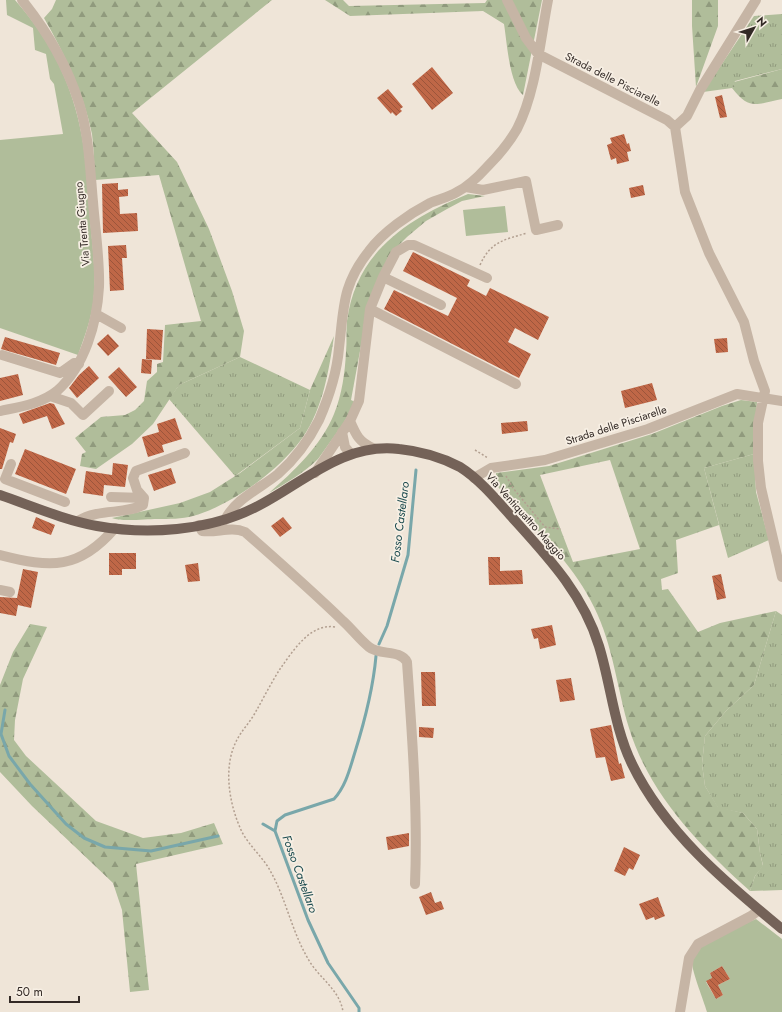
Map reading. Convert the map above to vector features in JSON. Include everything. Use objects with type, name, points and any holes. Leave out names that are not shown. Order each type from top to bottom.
[{"type":"main road","name":"Via Ventiquattro Maggio","points":[[0,495],[78,521],[115,528],[172,529],[225,520],[254,508],[314,474],[335,460],[350,453],[374,448],[390,448],[425,454],[460,468],[474,478],[556,566],[574,591],[586,613],[599,645],[620,733],[631,763],[667,819],[704,863],[782,929]]},
{"type":"street","name":"Via Trenta Giugno","points":[[0,411],[34,403],[50,396],[67,380],[79,364],[96,314],[99,285],[87,136],[73,85],[47,33],[22,0]]},
{"type":"street","points":[[507,0],[526,38],[538,54]]},
{"type":"street","points":[[225,520],[230,510],[279,473],[300,450],[312,433],[333,380],[339,349],[341,319],[346,291],[356,268],[370,249],[409,216],[430,203],[466,187],[499,155],[517,130],[532,85],[548,0]]},
{"type":"street","points":[[756,0],[700,90],[687,116],[675,127],[685,192],[709,253],[744,322],[754,361],[765,391],[765,397],[758,422],[760,488],[782,577]]},
{"type":"street","name":"Strada delle Pisciarelle","points":[[538,54],[667,120],[675,127]]},
{"type":"street","points":[[466,187],[483,190],[526,181],[536,230],[558,225]]},
{"type":"street","points":[[314,474],[350,421],[359,401],[370,309],[383,277],[396,252],[408,245],[414,245],[487,278]]},
{"type":"street","points":[[383,277],[441,305]]},
{"type":"street","points":[[370,309],[516,384]]},
{"type":"street","points":[[96,314],[122,328]]},
{"type":"street","points":[[2,355],[60,374],[74,363],[79,364]]},
{"type":"street","points":[[50,396],[71,403],[83,415],[109,391]]},
{"type":"street","name":"Strada delle Pisciarelle","points":[[474,478],[491,468],[545,460],[648,429],[718,400],[737,394],[765,397],[782,401]]},
{"type":"street","points":[[350,421],[356,435],[364,444],[374,448]]},
{"type":"street","points":[[342,432],[345,447],[350,453]]},
{"type":"street","points":[[350,453],[356,435]]},
{"type":"street","points":[[78,521],[97,513],[139,507],[143,505],[144,498],[134,484],[133,475],[136,471],[185,452]]},
{"type":"street","points":[[11,464],[3,478],[65,502]]},
{"type":"street","points":[[111,497],[144,498]]},
{"type":"street","points":[[199,525],[202,531],[210,532],[232,529],[245,532],[370,648],[382,653],[401,655],[407,662],[416,839],[415,884]]},
{"type":"street","points":[[0,555],[23,561],[53,564],[66,563],[81,557],[96,548],[115,528]]},
{"type":"street","points":[[0,590],[10,592]]},
{"type":"street","points":[[680,1012],[689,958],[693,950],[698,944],[752,916],[759,910]]},
{"type":"path","points":[[477,273],[485,254],[495,244],[536,230]]},
{"type":"path","points":[[475,450],[501,466],[513,488],[545,527],[560,529]]},
{"type":"path","points":[[343,1012],[341,1002],[310,962],[302,949],[272,875],[242,832],[234,810],[229,788],[229,769],[233,748],[238,738],[249,724],[280,669],[296,648],[314,630],[325,626],[343,630],[349,628]]},
{"type":"green space","points":[[6,0],[15,0],[28,15],[49,47],[73,99],[82,137],[93,250],[94,283],[93,302],[90,317],[78,355],[0,328],[0,140],[63,134],[54,84],[50,79],[46,54],[35,50],[33,28],[7,15]]},
{"type":"green space","points":[[56,0],[272,0],[132,113],[177,162],[209,229],[232,291],[244,331],[240,357],[179,385],[153,424],[132,444],[96,469],[80,466],[82,454],[86,452],[75,438],[101,417],[125,415],[135,410],[144,401],[147,381],[157,372],[157,364],[163,362],[165,325],[201,321],[159,175],[95,180],[92,134],[84,103],[66,60],[44,18],[52,9]]},
{"type":"green space","points":[[325,0],[343,0],[349,6],[485,3],[487,0],[542,0],[523,95],[518,89],[512,72],[504,24],[483,11],[350,16]]},
{"type":"green space","points":[[692,0],[718,0],[718,26],[696,87],[692,26]]},
{"type":"green space","points":[[782,14],[782,69],[735,81],[732,88],[703,92],[754,16]]},
{"type":"green space","points":[[782,69],[782,99],[760,104],[749,103],[738,95],[732,88],[734,82]]},
{"type":"green space","points":[[468,194],[485,196],[462,201],[426,221],[389,255],[369,302],[351,400],[355,402],[343,424],[318,459],[301,473],[269,493],[306,457],[322,437],[334,414],[344,375],[347,321],[352,297],[361,276],[373,257],[388,241],[405,227],[446,204]]},
{"type":"green space","points":[[505,206],[508,232],[466,236],[463,210]]},
{"type":"green space","points":[[334,336],[324,388],[316,414],[303,437],[282,462],[268,474],[239,495],[223,504],[193,516],[175,519],[121,520],[112,518],[180,503],[210,492],[240,473],[300,428],[310,390]]},
{"type":"green space","points":[[240,357],[310,390],[300,428],[235,476],[169,399],[179,385]]},
{"type":"green space","points":[[741,400],[757,402],[754,454],[704,468],[719,525],[676,540],[678,573],[661,579],[662,590],[668,589],[698,632],[720,623],[776,611],[754,685],[726,711],[705,736],[702,764],[705,786],[718,807],[743,813],[757,829],[763,866],[755,876],[750,891],[695,837],[663,797],[649,775],[629,728],[606,636],[594,607],[585,591],[564,561],[496,484],[496,473],[549,466],[652,434]],"holes":[[[610,460],[640,549],[573,562],[540,475]]]},
{"type":"green space","points":[[754,454],[756,492],[769,540],[728,558],[704,468]]},
{"type":"green space","points":[[776,611],[782,615],[782,890],[750,891],[755,876],[763,865],[757,829],[743,813],[718,808],[705,786],[702,764],[705,736],[726,711],[754,685]]},
{"type":"green space","points":[[30,624],[47,627],[23,679],[15,720],[14,740],[26,756],[96,821],[143,838],[181,833],[214,823],[223,844],[136,864],[149,990],[130,992],[122,910],[113,883],[32,806],[0,772],[0,685],[13,652]]},
{"type":"green space","points":[[756,919],[782,939],[782,1012],[707,1012],[693,967],[692,962],[694,955],[708,941],[729,930]],"holes":[[[722,966],[730,979],[718,985],[723,995],[716,999],[706,982],[712,978],[710,973]]]},
{"type":"building","points":[[432,67],[453,93],[432,110],[412,84]]},
{"type":"building","points":[[388,89],[403,107],[400,109],[402,111],[396,116],[392,112],[391,114],[377,98]]},
{"type":"building","points":[[722,95],[727,117],[720,118],[715,97]]},
{"type":"building","points":[[624,134],[631,151],[627,152],[629,161],[617,164],[616,158],[611,160],[607,145],[612,143],[610,138]]},
{"type":"building","points":[[118,183],[118,190],[128,189],[128,196],[119,197],[120,214],[137,213],[138,231],[103,233],[102,184]]},
{"type":"building","points":[[643,185],[645,195],[631,198],[629,188]]},
{"type":"building","points":[[126,245],[127,258],[122,258],[124,290],[110,291],[108,246]]},
{"type":"building","points":[[413,252],[470,280],[467,286],[486,296],[490,288],[549,317],[538,340],[515,328],[508,342],[531,354],[519,378],[384,309],[394,290],[448,316],[457,298],[403,271]]},
{"type":"building","points":[[147,329],[163,330],[161,360],[146,359]]},
{"type":"building","points":[[108,334],[119,346],[108,356],[97,344]]},
{"type":"building","points":[[5,337],[60,353],[56,365],[1,349]]},
{"type":"building","points":[[727,338],[728,352],[716,353],[714,339]]},
{"type":"building","points":[[142,359],[152,360],[151,374],[141,373]]},
{"type":"building","points":[[89,366],[99,378],[77,398],[69,388],[79,375]]},
{"type":"building","points":[[119,367],[137,387],[126,397],[108,377]]},
{"type":"building","points":[[18,374],[23,395],[0,401],[0,378]]},
{"type":"building","points":[[652,383],[657,400],[625,408],[621,391]]},
{"type":"building","points":[[50,403],[54,404],[65,424],[52,429],[47,416],[23,424],[19,414]]},
{"type":"building","points":[[175,418],[182,439],[162,445],[164,452],[148,457],[142,437],[159,432],[157,424]]},
{"type":"building","points":[[527,421],[528,431],[502,434],[501,423]]},
{"type":"building","points":[[0,428],[16,434],[13,443],[10,442],[2,469],[0,469]]},
{"type":"building","points":[[25,449],[76,469],[66,494],[15,474]]},
{"type":"building","points":[[113,463],[128,465],[125,487],[104,485],[103,496],[83,493],[86,471],[112,475]]},
{"type":"building","points":[[171,468],[176,483],[154,491],[148,475]]},
{"type":"building","points":[[36,517],[55,525],[51,535],[32,528]]},
{"type":"building","points":[[283,517],[292,528],[280,537],[271,526]]},
{"type":"building","points":[[109,553],[136,553],[136,569],[122,569],[122,575],[109,575]]},
{"type":"building","points":[[488,557],[500,557],[500,571],[522,570],[523,584],[489,585]]},
{"type":"building","points":[[198,563],[200,581],[188,582],[185,565]]},
{"type":"building","points":[[23,569],[38,572],[31,608],[18,605],[16,616],[0,613],[0,597],[17,598]]},
{"type":"building","points":[[721,574],[726,598],[717,600],[712,576]]},
{"type":"building","points":[[552,625],[556,645],[540,649],[538,638],[534,639],[531,629]]},
{"type":"building","points":[[421,672],[435,672],[436,706],[422,706]]},
{"type":"building","points":[[571,678],[575,700],[560,702],[556,680]]},
{"type":"building","points":[[611,725],[619,764],[621,763],[625,778],[611,781],[605,757],[596,758],[590,729]]},
{"type":"building","points":[[419,727],[434,728],[433,738],[419,737]]},
{"type":"building","points":[[409,833],[409,846],[388,850],[386,837]]},
{"type":"building","points":[[624,847],[640,855],[633,870],[629,868],[625,876],[614,871]]},
{"type":"building","points":[[431,892],[435,903],[441,901],[444,909],[426,915],[419,897]]},
{"type":"building","points":[[658,897],[665,916],[655,920],[654,917],[646,920],[639,904]]},
{"type":"building","points":[[722,966],[730,979],[718,985],[723,995],[716,999],[706,981],[712,978],[710,973]]},
{"type":"waterway","name":"Fosso Castellaro","points":[[379,644],[387,626],[408,555],[416,470]]},
{"type":"waterway","name":"Fosso Castellaro","points":[[359,1012],[359,1008],[328,963],[308,920],[275,831],[277,821],[285,815],[334,799],[345,783],[359,740],[371,693],[376,656]]},
{"type":"waterway","points":[[5,710],[1,734],[9,756],[30,784],[66,824],[84,838],[105,847],[151,851],[218,836]]},
{"type":"waterway","points":[[263,824],[275,831]]}]
